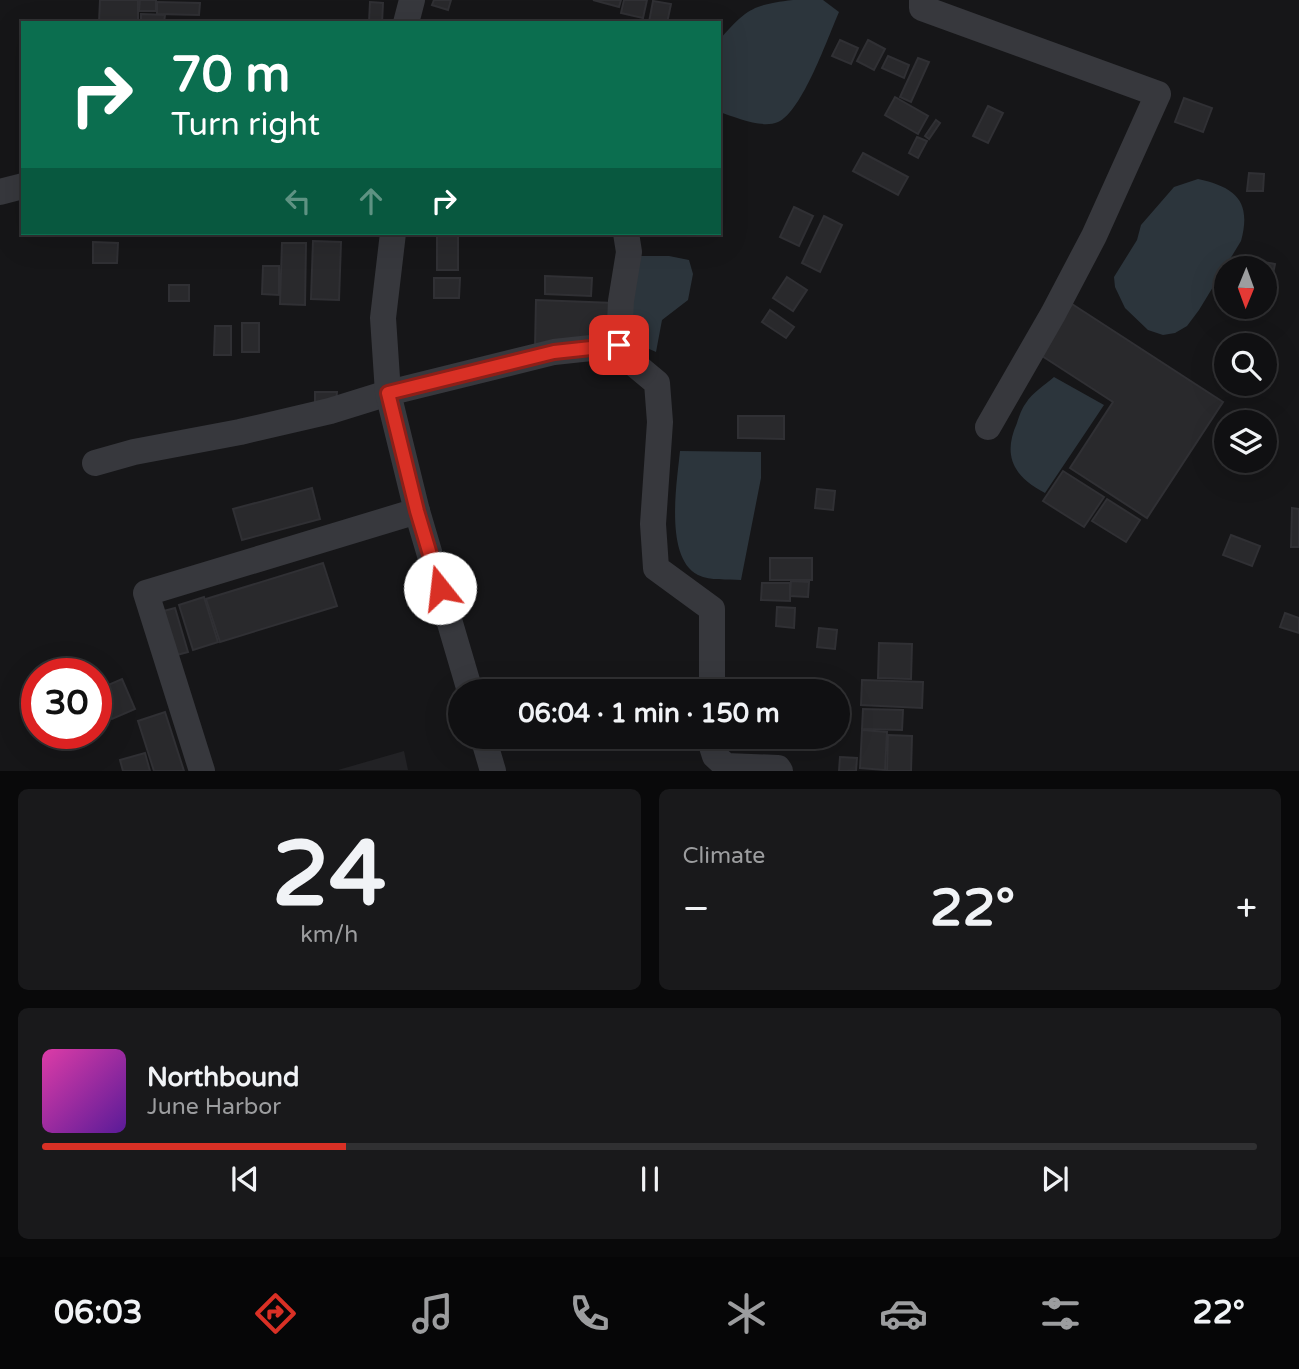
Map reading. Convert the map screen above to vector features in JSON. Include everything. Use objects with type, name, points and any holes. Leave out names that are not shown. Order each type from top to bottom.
[{"type":"street","points":[[407,21],[412,0]]},
{"type":"street","points":[[922,0],[922,8],[1158,94],[1088,247],[988,427]]},
{"type":"street","points":[[0,192],[21,187]]},
{"type":"street","points":[[393,235],[383,318],[388,393],[417,511],[466,679]]},
{"type":"street","points":[[626,235],[629,252],[621,301],[619,345],[633,363],[657,383],[660,422],[653,524],[656,568],[712,609],[712,679]]},
{"type":"street","points":[[95,463],[134,452],[331,411],[388,393],[554,352],[619,345]]},
{"type":"street","points":[[202,771],[146,593],[417,511]]},
{"type":"street","points":[[487,749],[493,771]]},
{"type":"street","points":[[713,749],[715,756],[726,766],[778,768],[780,771]]},
{"type":"shaded area","points":[[793,0],[823,0],[839,12],[813,73],[796,104],[778,122],[764,124],[748,122],[721,113],[721,38],[744,15],[768,4]]},
{"type":"shaded area","points":[[1198,179],[1222,186],[1238,198],[1242,206],[1244,227],[1241,241],[1232,256],[1214,256],[1214,285],[1187,326],[1175,333],[1163,335],[1148,330],[1125,308],[1115,287],[1114,277],[1137,240],[1141,225],[1174,187]]},
{"type":"shaded area","points":[[636,256],[669,256],[689,260],[693,274],[688,300],[662,320],[656,352],[627,339]]},
{"type":"shaded area","points":[[1054,377],[1104,405],[1045,493],[1019,473],[1011,455],[1011,446],[1025,405],[1035,392]]},
{"type":"shaded area","points":[[680,451],[761,452],[761,478],[741,580],[714,579],[698,575],[687,566],[680,553],[675,499]]},
{"type":"shaded area","points":[[404,751],[408,770],[338,770]]},
{"type":"building","points":[[100,0],[138,0],[138,21],[99,21]]},
{"type":"building","points":[[140,0],[156,0],[156,11],[139,11]]},
{"type":"building","points":[[434,0],[451,0],[448,10],[432,5]]},
{"type":"building","points":[[593,0],[621,0],[619,7]]},
{"type":"building","points":[[624,0],[647,0],[643,18],[621,13]]},
{"type":"building","points":[[653,1],[671,4],[667,21],[649,21]]},
{"type":"building","points":[[157,2],[200,3],[199,15],[157,14]]},
{"type":"building","points":[[370,2],[383,3],[382,21],[369,21]]},
{"type":"building","points":[[141,14],[165,15],[164,21],[141,21]]},
{"type":"building","points":[[840,40],[858,48],[851,64],[832,56]]},
{"type":"building","points":[[868,40],[885,49],[874,70],[857,61]]},
{"type":"building","points":[[888,56],[909,65],[904,78],[882,68]]},
{"type":"building","points":[[918,58],[929,62],[911,102],[900,97]]},
{"type":"building","points":[[895,97],[928,116],[918,134],[885,115]]},
{"type":"building","points":[[1184,98],[1212,108],[1203,132],[1175,122]]},
{"type":"building","points":[[988,106],[1003,113],[988,143],[973,136]]},
{"type":"building","points":[[936,120],[940,123],[929,139],[925,136]]},
{"type":"building","points":[[917,137],[927,141],[918,158],[909,153]]},
{"type":"building","points":[[863,153],[908,177],[898,195],[853,171]]},
{"type":"building","points":[[1249,173],[1264,174],[1263,191],[1247,191]]},
{"type":"building","points":[[794,207],[813,216],[799,246],[780,237]]},
{"type":"building","points":[[824,216],[842,225],[820,272],[802,263]]},
{"type":"building","points":[[437,235],[458,235],[458,270],[437,270]]},
{"type":"building","points":[[313,241],[341,242],[339,300],[311,299]]},
{"type":"building","points":[[93,242],[118,243],[117,263],[93,263]]},
{"type":"building","points":[[282,243],[306,243],[305,305],[280,304]]},
{"type":"building","points":[[263,266],[279,266],[279,295],[262,294]]},
{"type":"building","points":[[545,276],[592,278],[591,296],[545,294]]},
{"type":"building","points":[[787,277],[807,290],[793,311],[773,298]]},
{"type":"building","points":[[434,278],[460,278],[459,298],[434,298]]},
{"type":"building","points":[[169,285],[189,285],[189,301],[169,301]]},
{"type":"building","points":[[536,300],[614,303],[612,343],[535,349]]},
{"type":"building","points":[[1072,304],[1223,402],[1218,410],[1214,410],[1214,416],[1147,518],[1070,468],[1113,402],[1039,354]]},
{"type":"building","points":[[770,310],[794,327],[786,338],[762,322]]},
{"type":"building","points":[[242,323],[259,323],[259,352],[242,352]]},
{"type":"building","points":[[215,326],[231,326],[231,355],[214,355]]},
{"type":"building","points":[[315,392],[337,392],[336,402],[315,402]]},
{"type":"building","points":[[738,416],[784,416],[784,439],[738,438]]},
{"type":"building","points":[[1063,471],[1104,497],[1084,527],[1043,501]]},
{"type":"building","points":[[312,488],[320,519],[242,540],[233,509]]},
{"type":"building","points":[[817,489],[835,491],[833,510],[815,508]]},
{"type":"building","points":[[1107,499],[1140,520],[1126,542],[1092,521]]},
{"type":"building","points":[[1292,508],[1299,509],[1299,547],[1291,547]]},
{"type":"building","points":[[1231,535],[1260,546],[1252,566],[1223,555]]},
{"type":"building","points":[[770,558],[812,558],[812,580],[770,580]]},
{"type":"building","points":[[323,563],[337,606],[220,642],[206,599]]},
{"type":"building","points":[[791,581],[809,582],[808,597],[790,596]]},
{"type":"building","points":[[762,583],[790,583],[790,601],[761,600]]},
{"type":"building","points":[[204,597],[218,642],[193,650],[179,605]]},
{"type":"building","points":[[777,607],[795,608],[794,628],[776,626]]},
{"type":"building","points":[[175,608],[188,652],[173,656],[160,612]]},
{"type":"building","points":[[1285,613],[1299,618],[1299,633],[1280,627]]},
{"type":"building","points":[[819,628],[837,630],[835,649],[817,647]]},
{"type":"building","points":[[879,643],[912,644],[911,679],[878,678]]},
{"type":"building","points":[[122,679],[135,709],[112,719],[112,683]]},
{"type":"building","points":[[862,680],[923,682],[922,708],[861,705]]},
{"type":"building","points":[[863,709],[903,710],[902,730],[862,729]]},
{"type":"building","points":[[165,712],[184,771],[154,771],[138,721]]},
{"type":"building","points":[[862,730],[887,732],[885,770],[860,768]]},
{"type":"building","points":[[888,735],[912,736],[911,771],[887,771]]},
{"type":"building","points":[[145,753],[150,771],[123,771],[120,760]]},
{"type":"building","points":[[840,757],[857,758],[856,771],[839,771]]},
{"type":"route","points":[[440,588],[417,511],[388,393],[554,352],[619,345]]}]
